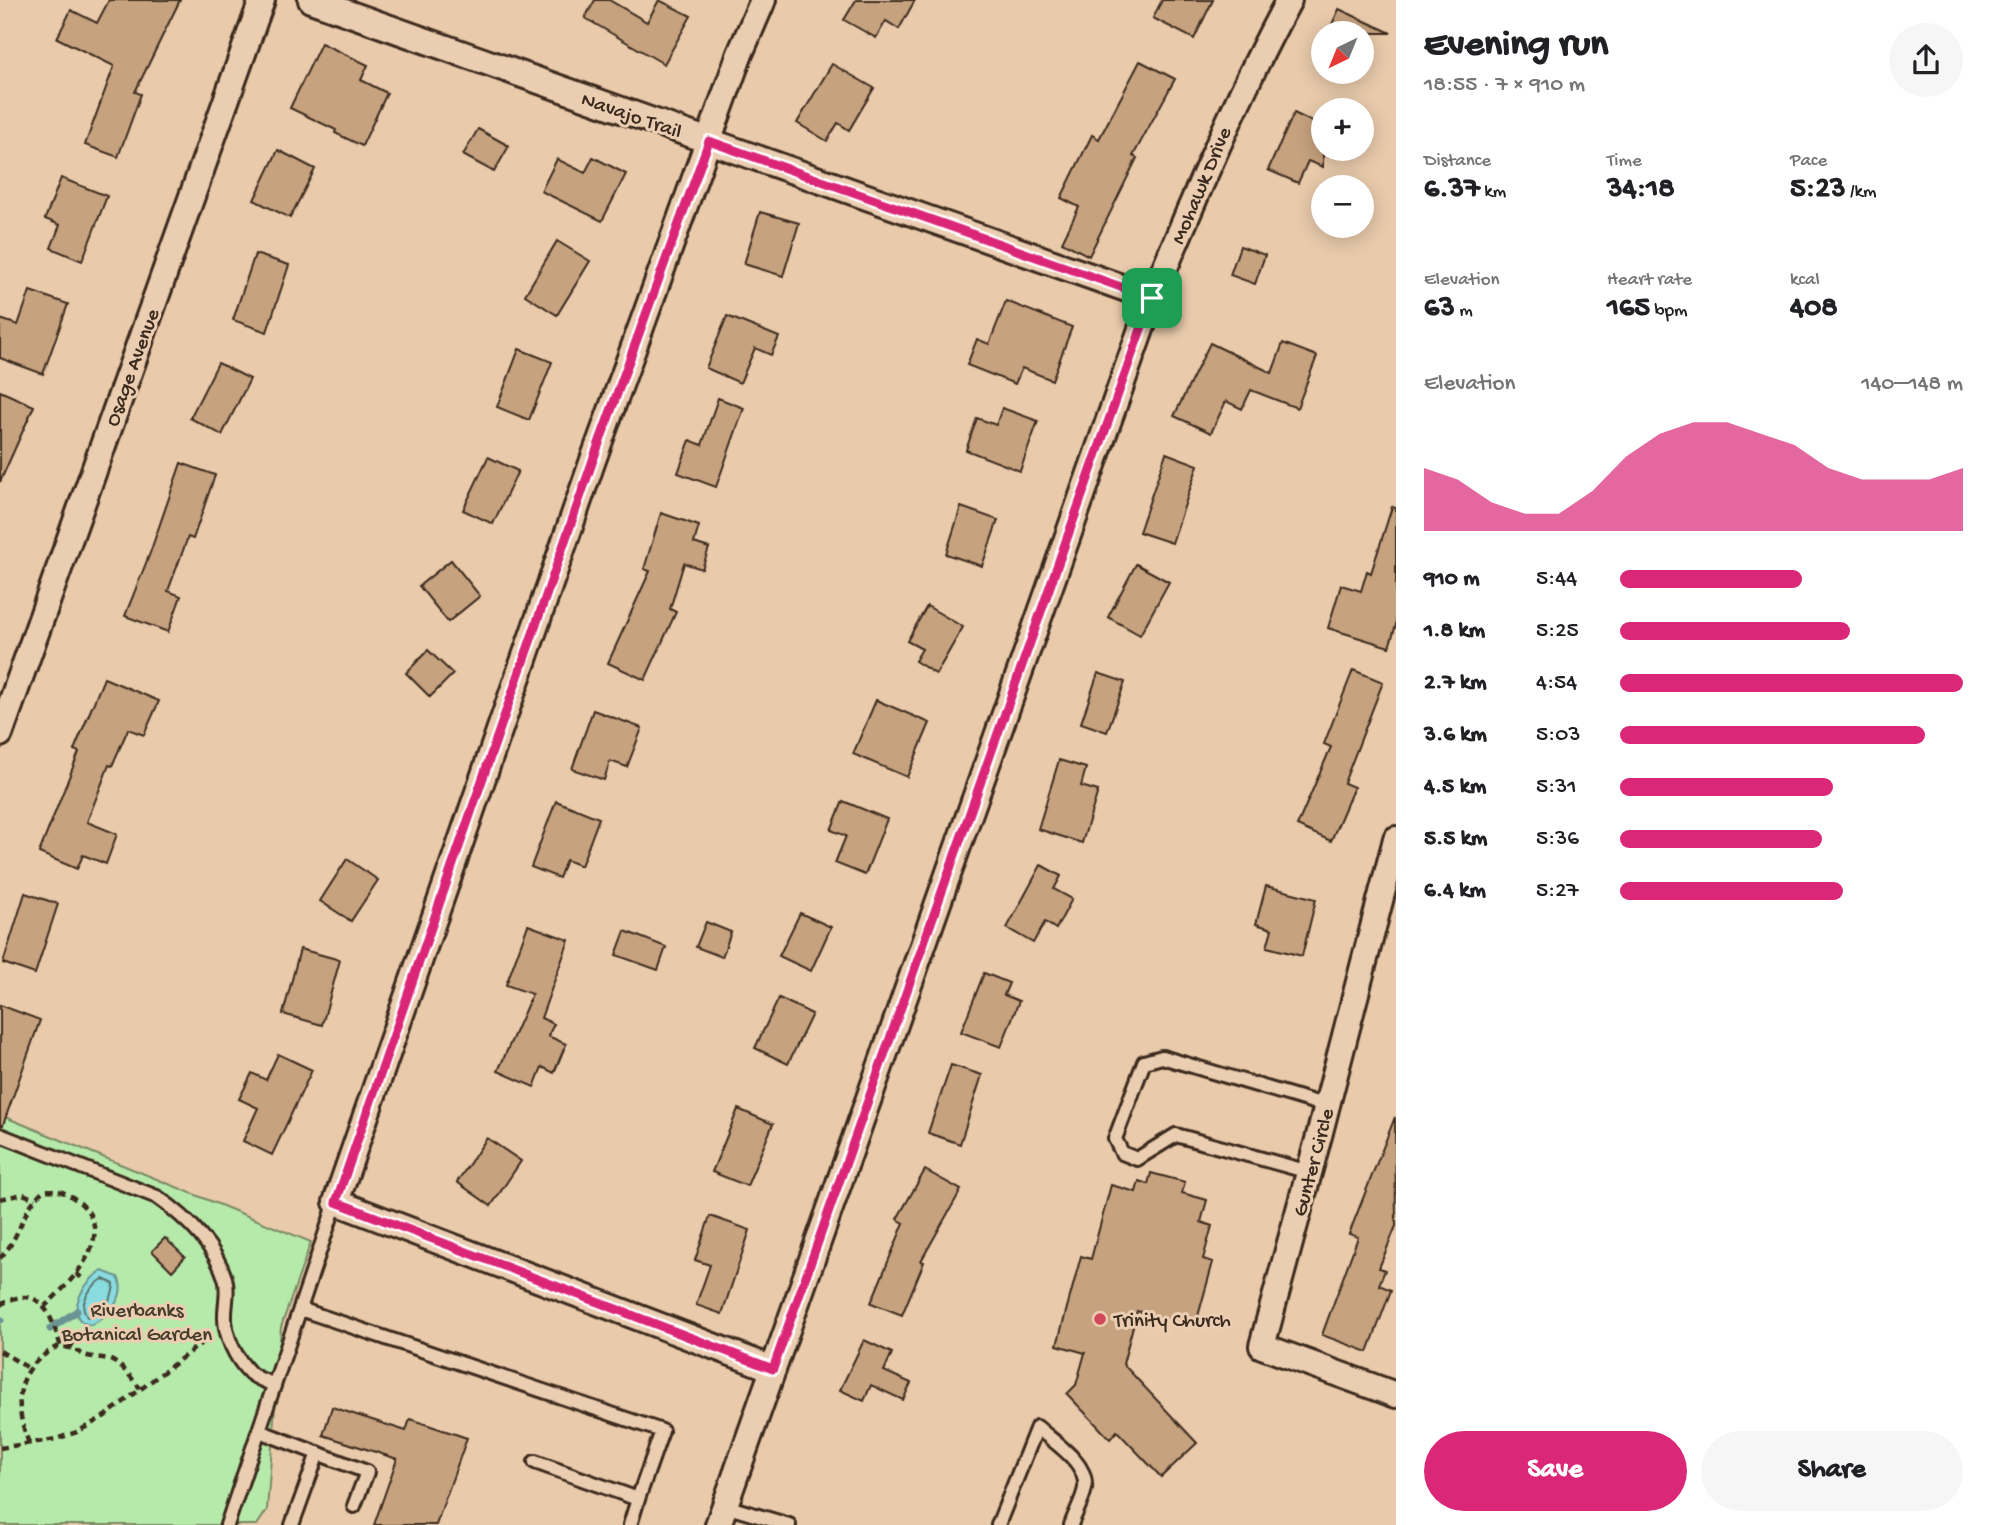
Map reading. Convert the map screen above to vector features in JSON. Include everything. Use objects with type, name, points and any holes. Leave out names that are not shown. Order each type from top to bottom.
[{"type":"street","name":"Osage Avenue","points":[[0,734],[262,0]]},
{"type":"street","name":"Navajo Trail","points":[[311,0],[1152,298]]},
{"type":"street","points":[[763,0],[738,56],[593,460],[336,1202],[773,1369]]},
{"type":"street","name":"Mohawk Drive","points":[[722,1515],[1152,298],[1226,123],[1289,0]]},
{"type":"street","name":"Gunter Circle","points":[[1396,839],[1262,1346],[1396,1395]]},
{"type":"lane","points":[[1309,1172],[1176,1135],[1137,1159],[1122,1153],[1115,1139],[1144,1062],[1162,1057],[1327,1106]]},
{"type":"lane","points":[[0,1135],[158,1197],[177,1210],[210,1248],[226,1280],[225,1325],[232,1346],[250,1372],[274,1385]]},
{"type":"lane","points":[[227,1525],[336,1202]]},
{"type":"lane","points":[[300,1309],[662,1431],[630,1525]]},
{"type":"lane","points":[[998,1525],[1037,1427],[1072,1458],[1084,1476],[1084,1491],[1071,1525]]},
{"type":"lane","points":[[259,1431],[367,1472],[354,1506]]},
{"type":"lane","points":[[292,1525],[318,1453]]},
{"type":"lane","points":[[535,1462],[638,1499]]},
{"type":"lane","points":[[722,1515],[789,1525]]},
{"type":"path","points":[[0,1258],[15,1239],[35,1199],[43,1191],[56,1190],[70,1195],[89,1212],[95,1228],[95,1241],[76,1273],[45,1306]]},
{"type":"path","points":[[0,1199],[23,1194],[35,1199]]},
{"type":"path","points":[[76,1273],[85,1281]]},
{"type":"path","points":[[1,1303],[27,1298],[45,1306],[61,1347]]},
{"type":"path","points":[[0,1448],[56,1439],[78,1432],[105,1416],[225,1325]]},
{"type":"path","points":[[70,1348],[81,1329]]},
{"type":"path","points":[[29,1443],[22,1426],[18,1403],[22,1384],[30,1369],[46,1353],[61,1347],[70,1348],[84,1355],[113,1361],[140,1388]]},
{"type":"path","points":[[0,1351],[30,1369]]},
{"type":"green space","name":"Riverbanks Botanical Garden","points":[[0,1115],[311,1242],[281,1327],[267,1510],[257,1525],[0,1525]]},
{"type":"water","points":[[102,1271],[118,1277],[120,1292],[109,1312],[91,1325],[82,1322],[77,1316],[76,1308],[83,1290],[95,1275]]},
{"type":"building","points":[[109,0],[180,0],[135,92],[141,94],[118,157],[85,145],[114,66],[57,38],[71,10],[97,23]]},
{"type":"building","points":[[595,0],[609,0],[647,22],[659,0],[691,16],[664,64],[585,18]]},
{"type":"building","points":[[856,0],[915,0],[899,29],[886,21],[876,38],[844,20]]},
{"type":"building","points":[[1162,0],[1213,0],[1194,39],[1153,18]]},
{"type":"building","points":[[1339,9],[1365,21],[1334,21]]},
{"type":"building","points":[[1374,25],[1391,33],[1374,33]]},
{"type":"building","points":[[321,43],[368,65],[361,80],[387,93],[362,146],[290,108]]},
{"type":"building","points":[[1140,61],[1175,79],[1133,156],[1137,158],[1089,256],[1062,242],[1079,207],[1061,198],[1092,135],[1099,139]]},
{"type":"building","points":[[832,64],[874,88],[849,130],[838,123],[827,141],[797,123]]},
{"type":"building","points":[[1294,113],[1311,121],[1311,161],[1323,161],[1323,167],[1308,161],[1298,183],[1268,170]]},
{"type":"building","points":[[478,129],[509,146],[494,172],[463,155]]},
{"type":"building","points":[[278,150],[315,169],[290,218],[254,200]]},
{"type":"building","points":[[593,157],[626,174],[602,221],[541,191],[557,159],[585,173]]},
{"type":"building","points":[[61,178],[107,196],[82,261],[51,248],[60,225],[45,219]]},
{"type":"building","points":[[760,212],[799,223],[783,276],[744,264]]},
{"type":"building","points":[[557,241],[590,261],[557,315],[525,295]]},
{"type":"building","points":[[1240,246],[1265,255],[1255,284],[1230,275]]},
{"type":"building","points":[[255,254],[289,265],[267,332],[233,320]]},
{"type":"building","points":[[30,291],[68,304],[43,374],[0,358],[0,319],[18,325]]},
{"type":"building","points":[[1006,301],[1072,327],[1052,380],[1022,368],[1015,384],[967,365],[977,339],[989,344]]},
{"type":"building","points":[[727,316],[779,337],[771,355],[755,348],[740,383],[706,368]]},
{"type":"building","points":[[1210,343],[1272,373],[1283,343],[1317,356],[1297,408],[1251,390],[1242,409],[1226,401],[1211,433],[1174,416]]},
{"type":"building","points":[[519,349],[552,362],[529,420],[497,407]]},
{"type":"building","points":[[218,363],[250,379],[222,435],[190,418]]},
{"type":"building","points":[[0,391],[34,406],[0,482]]},
{"type":"building","points":[[718,398],[744,408],[716,487],[678,473],[690,440],[702,445]]},
{"type":"building","points":[[1002,408],[1038,421],[1020,471],[966,450],[977,418],[996,425]]},
{"type":"building","points":[[1166,453],[1198,465],[1172,543],[1139,532]]},
{"type":"building","points":[[488,457],[518,471],[493,524],[463,510]]},
{"type":"building","points":[[181,463],[215,475],[193,539],[188,537],[168,591],[181,596],[168,632],[125,616]]},
{"type":"building","points":[[961,507],[998,520],[982,566],[946,554]]},
{"type":"building","points":[[1392,507],[1396,508],[1396,625],[1389,647],[1328,628],[1341,585],[1361,591],[1367,571],[1371,573]]},
{"type":"building","points":[[661,513],[699,526],[694,543],[709,548],[702,569],[684,563],[670,609],[676,612],[645,680],[608,663],[650,571],[644,569]]},
{"type":"building","points":[[451,560],[480,596],[448,622],[419,586]]},
{"type":"building","points":[[1136,564],[1169,582],[1140,635],[1108,617]]},
{"type":"building","points":[[927,606],[963,627],[936,674],[915,661],[922,649],[907,641]]},
{"type":"building","points":[[428,650],[453,674],[430,697],[406,673]]},
{"type":"building","points":[[1353,670],[1383,682],[1344,783],[1354,787],[1331,841],[1297,826],[1331,747],[1324,744]]},
{"type":"building","points":[[1098,673],[1125,682],[1107,732],[1081,723]]},
{"type":"building","points":[[104,678],[159,701],[144,735],[128,729],[112,766],[109,765],[87,822],[117,834],[106,864],[83,855],[77,869],[39,853],[79,752],[74,750]]},
{"type":"building","points":[[876,700],[930,723],[907,777],[853,754]]},
{"type":"building","points":[[593,710],[642,728],[627,767],[610,761],[604,780],[572,769]]},
{"type":"building","points":[[1059,760],[1086,768],[1081,786],[1098,791],[1082,843],[1038,829]]},
{"type":"building","points":[[556,801],[599,818],[581,866],[566,860],[559,878],[531,867]]},
{"type":"building","points":[[843,801],[887,819],[865,875],[835,863],[846,836],[831,830]]},
{"type":"building","points":[[347,859],[378,880],[351,921],[320,901]]},
{"type":"building","points":[[1041,865],[1061,876],[1054,889],[1072,899],[1056,929],[1045,922],[1033,943],[1007,928]]},
{"type":"building","points":[[1266,886],[1316,899],[1302,956],[1267,947],[1272,929],[1256,924]]},
{"type":"building","points":[[25,893],[58,904],[35,974],[3,963]]},
{"type":"building","points":[[800,913],[831,927],[811,971],[779,956]]},
{"type":"building","points":[[706,922],[731,932],[722,957],[696,947]]},
{"type":"building","points":[[528,925],[569,940],[541,1018],[554,1024],[548,1036],[566,1044],[554,1073],[542,1067],[534,1087],[498,1071],[532,994],[506,985]]},
{"type":"building","points":[[625,931],[666,947],[658,970],[616,955]]},
{"type":"building","points":[[300,949],[340,960],[322,1025],[283,1014]]},
{"type":"building","points":[[984,973],[1009,983],[1004,995],[1019,1001],[1001,1047],[961,1032]]},
{"type":"building","points":[[779,998],[812,1014],[788,1064],[755,1048]]},
{"type":"building","points":[[0,1005],[40,1020],[3,1125],[0,1125]]},
{"type":"building","points":[[278,1054],[312,1070],[272,1155],[243,1141],[258,1108],[239,1099],[252,1073],[266,1080]]},
{"type":"building","points":[[951,1065],[982,1075],[960,1144],[928,1133]]},
{"type":"building","points":[[738,1109],[773,1124],[747,1186],[712,1172]]},
{"type":"building","points":[[1395,1117],[1396,1226],[1379,1268],[1385,1270],[1379,1285],[1391,1290],[1368,1352],[1322,1335],[1358,1237],[1349,1234]]},
{"type":"building","points":[[487,1138],[521,1161],[491,1206],[457,1182]]},
{"type":"building","points":[[925,1170],[961,1190],[921,1261],[924,1262],[902,1315],[871,1303],[904,1223],[897,1219]]},
{"type":"building","name":"Trinity Church","points":[[1151,1173],[1185,1182],[1182,1193],[1207,1200],[1201,1222],[1212,1226],[1203,1259],[1213,1262],[1195,1327],[1137,1311],[1123,1364],[1197,1443],[1161,1477],[1117,1431],[1110,1439],[1067,1394],[1076,1385],[1085,1353],[1057,1345],[1081,1256],[1091,1259],[1111,1185],[1136,1192],[1139,1181],[1148,1184]]},
{"type":"building","points":[[710,1216],[750,1230],[722,1314],[696,1305],[710,1265],[695,1260]]},
{"type":"building","points":[[165,1238],[185,1257],[172,1271],[152,1251]]},
{"type":"building","points":[[864,1340],[892,1353],[884,1371],[911,1383],[903,1400],[871,1385],[864,1401],[840,1390]]},
{"type":"building","points":[[332,1407],[406,1431],[410,1419],[467,1438],[436,1525],[374,1525],[397,1459],[323,1435]]},
{"type":"waterway","points":[[50,1329],[77,1311]]},
{"type":"place","name":"Trinity Church","points":[[1100,1319]]},
{"type":"route","points":[[709,141],[1152,298],[773,1369],[336,1202],[593,460],[709,141]]}]
